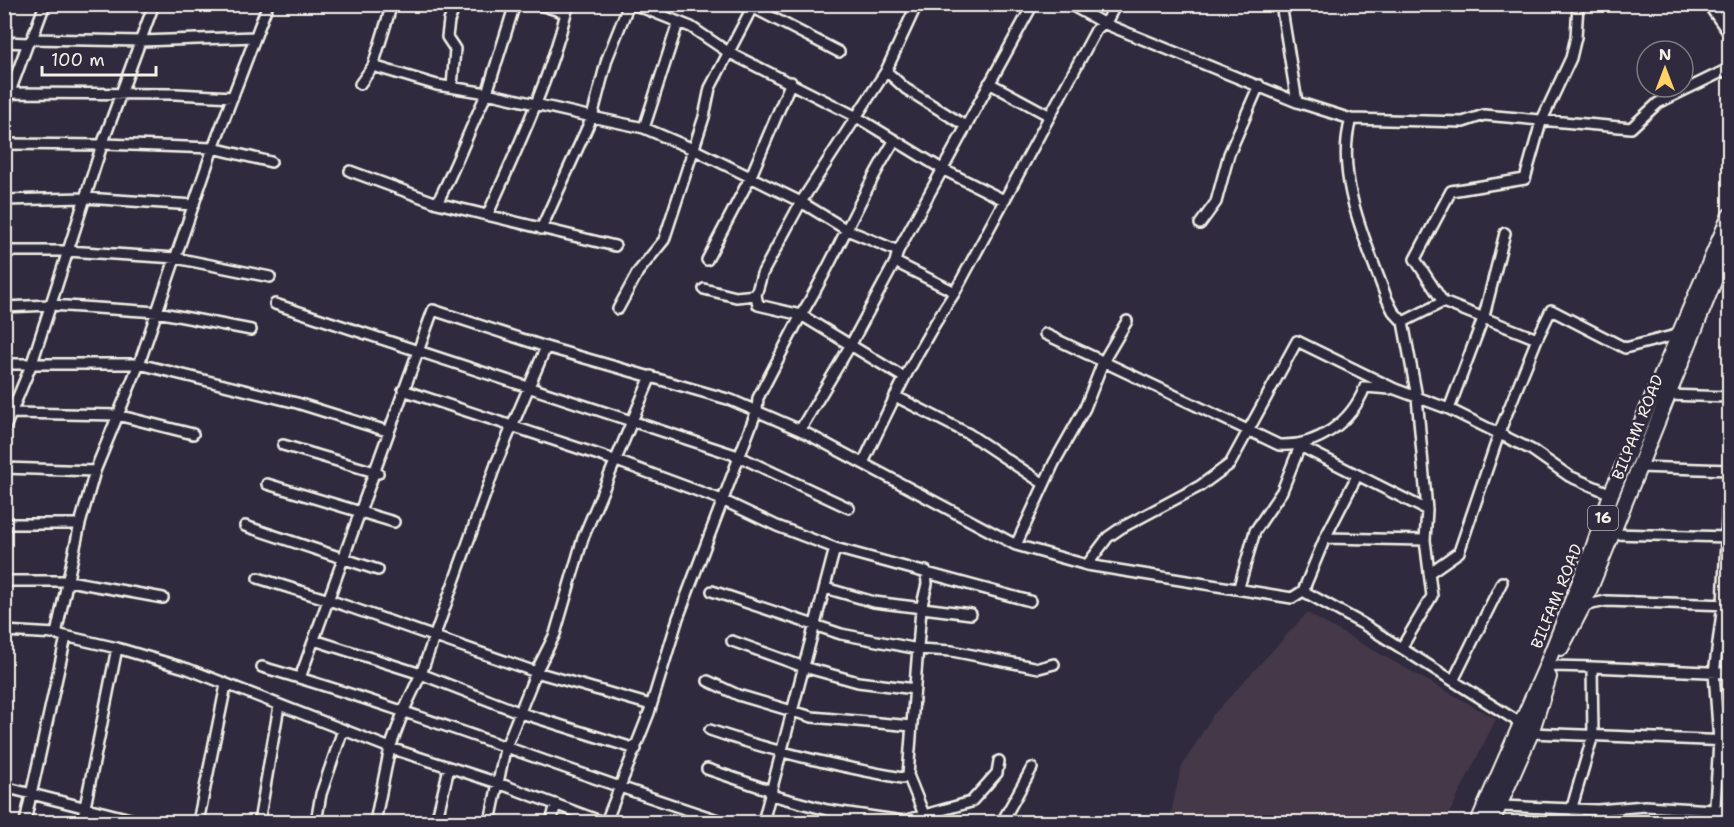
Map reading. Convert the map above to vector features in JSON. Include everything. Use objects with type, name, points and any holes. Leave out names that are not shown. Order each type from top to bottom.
[{"type":"main road","name":"BILFAM ROAD","points":[[1548,667],[1611,494],[1730,215]]},
{"type":"main road","name":"BILPAM ROAD","points":[[1492,822],[1501,806],[1548,667],[1583,606],[1730,242]]},
{"type":"main road","name":"16","points":[[1479,822],[1528,729]]},
{"type":"street","points":[[4,108],[7,93],[45,4]]},
{"type":"street","points":[[4,430],[32,363],[103,144],[154,4]]},
{"type":"street","points":[[25,822],[32,795],[80,524],[95,471],[138,364],[213,148],[268,4]]},
{"type":"street","points":[[360,84],[373,66],[392,4]]},
{"type":"street","points":[[452,87],[455,49],[447,37],[449,21],[456,4]]},
{"type":"street","points":[[437,203],[460,158],[463,143],[487,93],[515,4]]},
{"type":"street","points":[[487,216],[536,106],[555,55],[568,9],[537,4]]},
{"type":"street","points":[[541,229],[592,117],[607,59],[631,4],[692,27],[728,52],[855,116],[942,169],[1004,200]]},
{"type":"street","points":[[903,377],[801,315],[758,304],[756,295],[762,274],[801,202],[886,71],[917,4]]},
{"type":"street","points":[[800,430],[850,346],[895,262],[898,251],[1033,4]]},
{"type":"street","points":[[1069,4],[1103,23],[1297,102],[1352,119],[1463,122],[1484,115],[1541,122],[1630,128],[1658,103],[1730,68]]},
{"type":"street","points":[[862,463],[903,377],[928,332],[955,292],[1096,30],[1116,4]]},
{"type":"street","points":[[1281,4],[1297,102]]},
{"type":"street","points":[[1538,339],[1484,316],[1443,302],[1415,259],[1451,191],[1525,179],[1541,122],[1571,58],[1576,37],[1578,4]]},
{"type":"street","points":[[1708,4],[1730,35]]},
{"type":"street","points":[[618,309],[638,272],[664,240],[704,117],[710,88],[751,5],[839,52]]},
{"type":"street","points":[[645,128],[678,22]]},
{"type":"street","points":[[4,42],[255,37]]},
{"type":"street","points":[[373,66],[396,75],[645,128],[751,176],[801,202],[846,230],[898,251]]},
{"type":"street","points":[[886,71],[906,89],[964,125]]},
{"type":"street","points":[[707,260],[751,176],[791,82]]},
{"type":"street","points":[[989,83],[1050,116]]},
{"type":"street","points":[[1200,224],[1216,202],[1229,154],[1259,85]]},
{"type":"street","points":[[7,93],[233,97]]},
{"type":"street","points":[[1352,119],[1346,136],[1346,153],[1353,203],[1386,297],[1393,311],[1404,322],[1417,397],[1427,510],[1425,540],[1432,596],[1402,647]]},
{"type":"street","points":[[4,631],[61,635],[117,648],[188,669],[390,748],[498,783],[604,822],[636,749],[678,618],[757,410],[758,398],[766,377],[846,230],[870,178],[895,140]]},
{"type":"street","points":[[4,144],[103,144],[213,148],[272,162]]},
{"type":"street","points":[[350,171],[437,203],[615,246]]},
{"type":"street","points":[[4,200],[85,198],[194,206]]},
{"type":"street","points":[[1449,409],[1484,316],[1505,233]]},
{"type":"street","points":[[4,251],[68,251],[176,258],[270,277]]},
{"type":"street","points":[[895,262],[955,292]]},
{"type":"street","points":[[704,289],[736,297],[756,295]]},
{"type":"street","points":[[1404,322],[1443,302]]},
{"type":"street","points":[[275,304],[738,456],[849,508]]},
{"type":"street","points":[[4,307],[51,305],[157,312],[251,330]]},
{"type":"street","points":[[300,678],[433,310],[757,410],[800,430],[1016,545],[1087,565],[1239,587],[1293,598],[1303,591],[1325,538],[1357,476]]},
{"type":"street","points":[[1429,573],[1459,552],[1500,434],[1551,310],[1625,348],[1680,334]]},
{"type":"street","points":[[1016,545],[1044,483],[1085,408],[1103,362],[1127,321]]},
{"type":"street","points":[[1045,334],[1279,445],[1300,446],[1427,510]]},
{"type":"street","points":[[1087,565],[1107,537],[1200,486],[1230,464],[1297,341],[1395,389],[1449,409],[1532,450],[1569,476],[1611,494]]},
{"type":"street","points":[[375,822],[390,748],[421,674],[466,544],[546,346]]},
{"type":"street","points":[[4,364],[138,364],[297,403],[387,431]]},
{"type":"street","points":[[490,822],[506,749],[536,672],[555,634],[583,538],[651,376]]},
{"type":"street","points":[[1239,587],[1255,531],[1282,491],[1300,446],[1349,418],[1365,387],[1395,389]]},
{"type":"street","points":[[403,390],[614,460],[722,500],[777,526],[834,548],[926,571],[1030,601]]},
{"type":"street","points":[[1667,395],[1730,398]]},
{"type":"street","points":[[895,396],[969,434],[1044,483]]},
{"type":"street","points":[[12,413],[117,415],[193,434]]},
{"type":"street","points":[[283,445],[378,473]]},
{"type":"street","points":[[1714,822],[1719,741],[1714,673],[1726,605],[1730,454]]},
{"type":"street","points":[[1638,467],[1729,470]]},
{"type":"street","points":[[4,468],[95,471]]},
{"type":"street","points":[[267,484],[394,522]]},
{"type":"street","points":[[4,524],[80,524]]},
{"type":"street","points":[[245,526],[378,570]]},
{"type":"street","points":[[1612,534],[1728,537]]},
{"type":"street","points":[[1325,538],[1425,540]]},
{"type":"street","points":[[763,822],[834,548]]},
{"type":"street","points":[[925,819],[908,775],[921,609],[927,585],[926,571]]},
{"type":"street","points":[[258,578],[435,635],[536,672],[651,705]]},
{"type":"street","points":[[4,580],[69,581],[162,598]]},
{"type":"street","points":[[1454,679],[1502,582]]},
{"type":"street","points":[[825,588],[874,602],[971,614]]},
{"type":"street","points":[[712,591],[841,634],[918,649],[952,651],[1039,668],[1054,664]]},
{"type":"street","points":[[1303,591],[1402,647],[1528,729],[1593,735],[1730,741]]},
{"type":"street","points":[[1583,606],[1606,602],[1726,605]]},
{"type":"street","points":[[314,639],[421,674],[521,713],[636,749]]},
{"type":"street","points":[[732,641],[804,668],[858,682],[915,689]]},
{"type":"street","points":[[82,822],[117,648]]},
{"type":"street","points":[[262,667],[404,710],[619,789],[723,822]]},
{"type":"street","points":[[1548,667],[1730,673]]},
{"type":"street","points":[[1581,822],[1572,807],[1593,735],[1592,667]]},
{"type":"street","points":[[708,681],[738,695],[812,717],[912,726]]},
{"type":"street","points":[[198,822],[226,685]]},
{"type":"street","points":[[259,822],[279,706]]},
{"type":"street","points":[[316,822],[321,794],[343,730]]},
{"type":"street","points":[[710,730],[782,753],[902,778],[908,775]]},
{"type":"street","points":[[707,769],[771,793],[826,810],[903,820],[925,819],[971,802],[997,772],[999,761]]},
{"type":"street","points":[[436,822],[449,768]]},
{"type":"street","points":[[1002,822],[1032,768]]},
{"type":"street","points":[[4,787],[142,822]]},
{"type":"street","points":[[551,822],[556,804]]},
{"type":"street","points":[[1501,806],[1572,807],[1598,810],[1645,806],[1730,811]]},
{"type":"shaded area","points":[[1307,613],[1496,719],[1445,822],[1169,822],[1181,768],[1213,715]]}]
